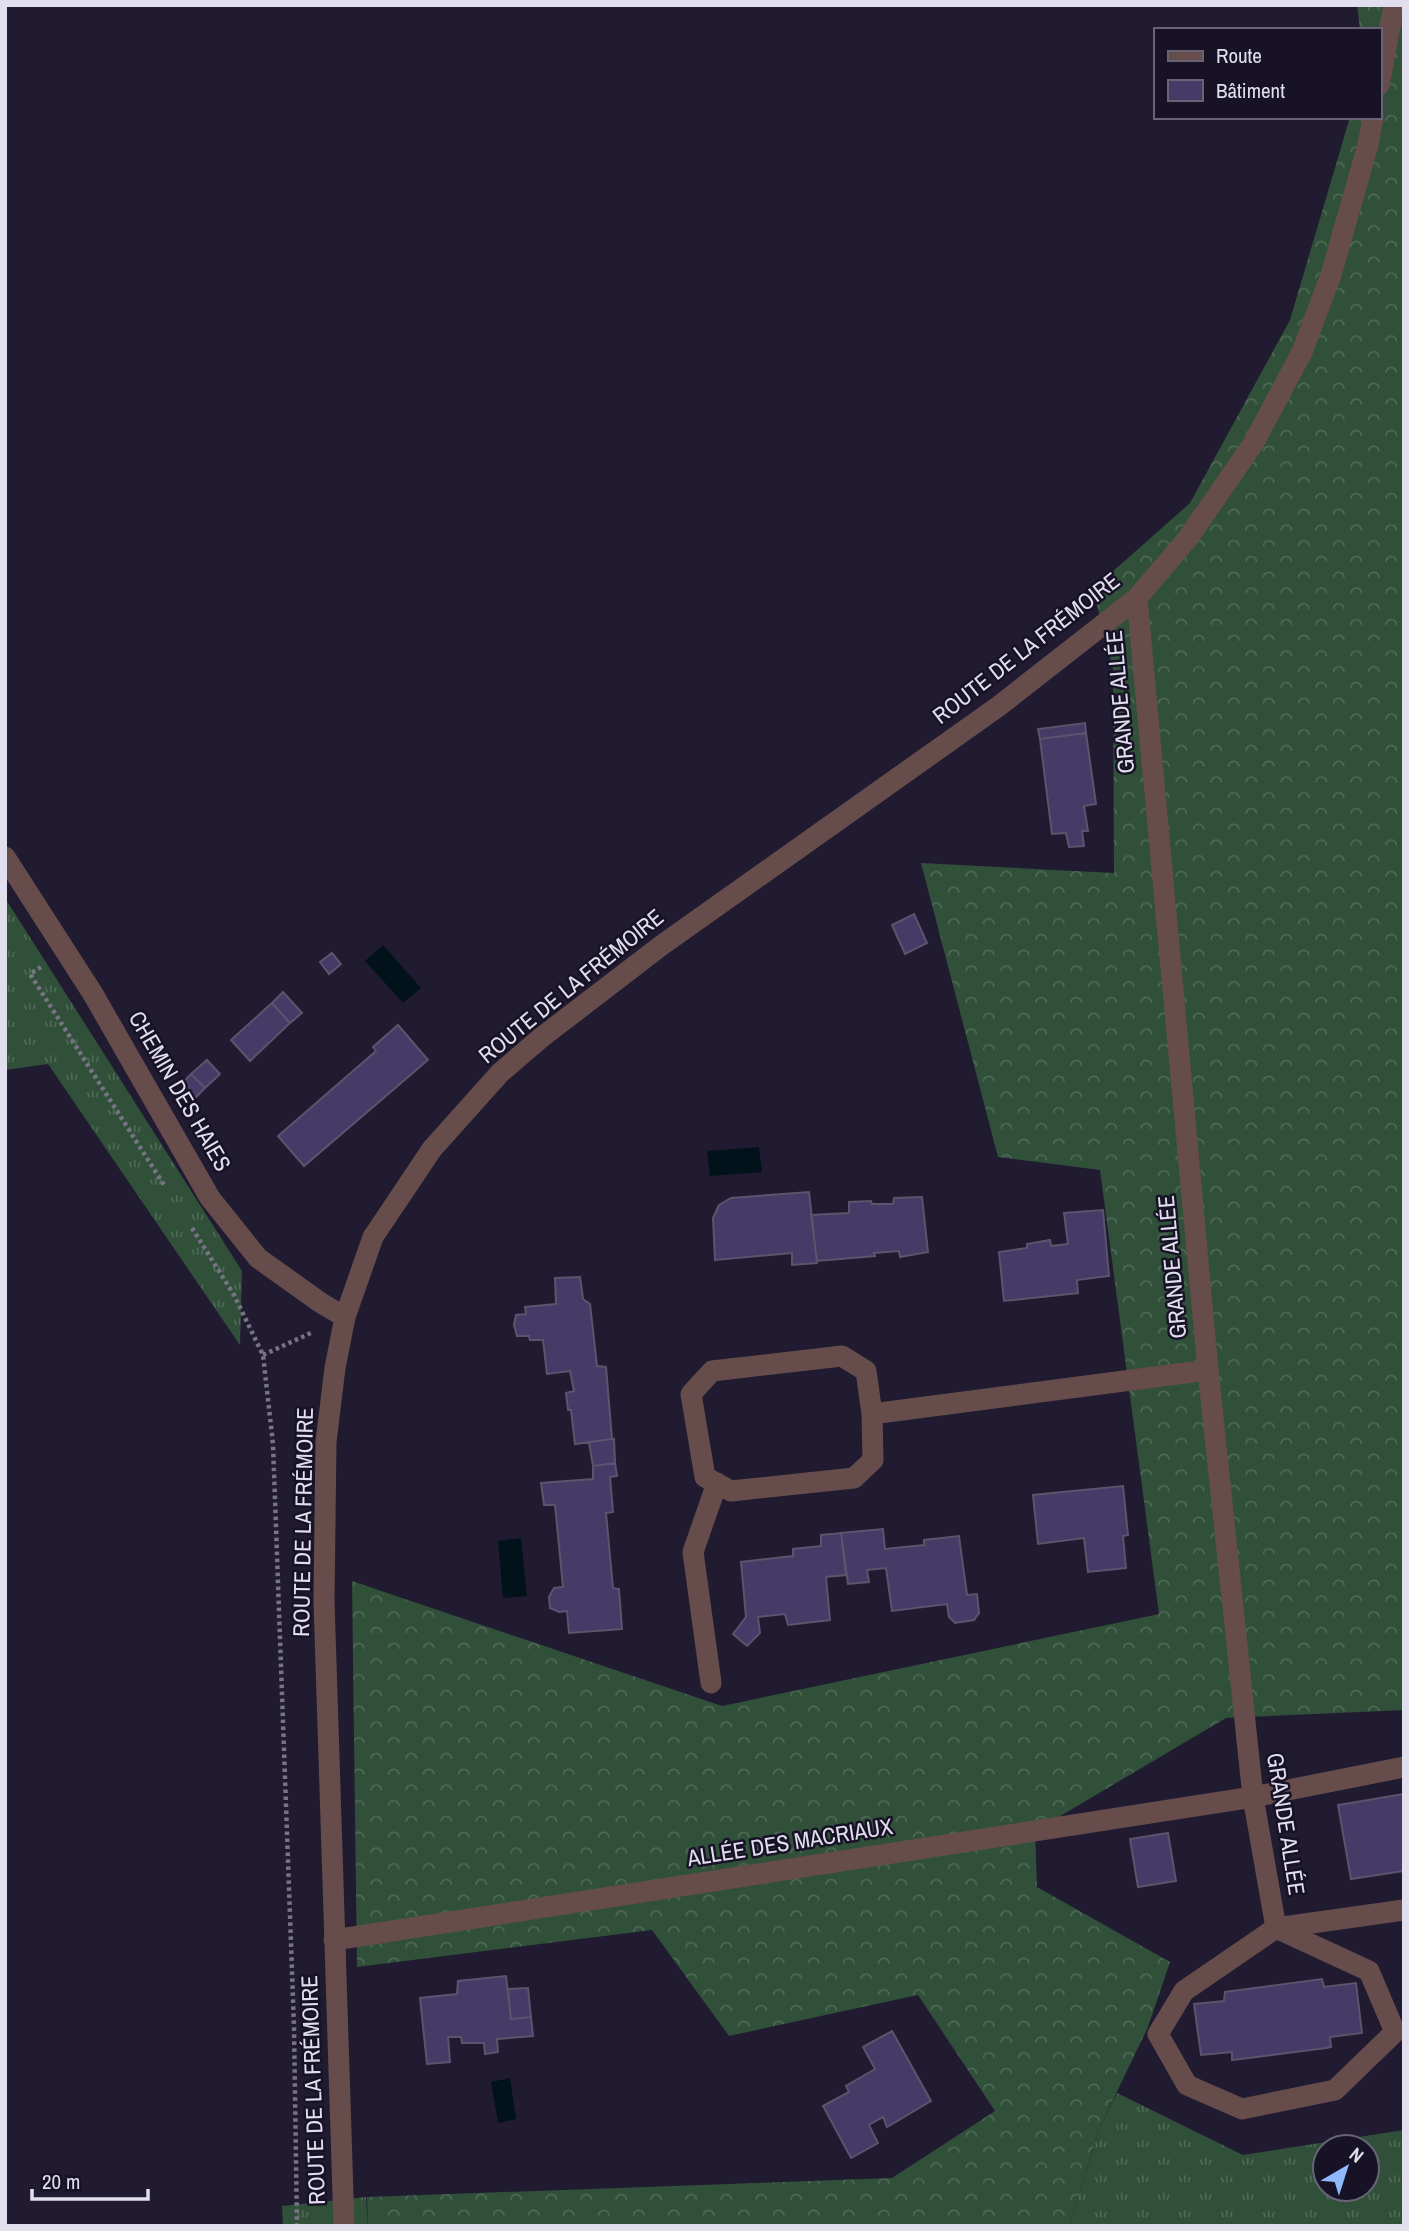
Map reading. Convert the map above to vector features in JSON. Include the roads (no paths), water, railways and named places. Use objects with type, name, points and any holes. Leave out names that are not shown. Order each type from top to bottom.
[{"type":"street","points":[[1381,74],[1394,5]]},
{"type":"street","name":"ROUTE DE LA FRÉMOIRE","points":[[344,2226],[324,1601],[326,1442],[335,1368],[345,1317],[373,1237],[432,1149],[500,1073],[542,1037],[662,945],[999,706],[1137,598],[1188,538],[1253,444],[1302,352],[1331,275],[1368,145],[1373,119]]},
{"type":"street","name":"GRANDE ALLÉE","points":[[1137,598],[1208,1370],[1253,1797],[1276,1928]]},
{"type":"street","name":"CHEMIN DES HAIES","points":[[5,857],[93,994],[211,1198],[258,1258],[345,1317]]},
{"type":"street","points":[[842,1356],[866,1371],[872,1414],[873,1461],[854,1478],[731,1491],[705,1477],[691,1394],[712,1371],[842,1356]]},
{"type":"street","points":[[872,1414],[1208,1370]]},
{"type":"street","points":[[710,1683],[693,1552],[717,1483]]},
{"type":"street","name":"ALLÉE DES MACRIAUX","points":[[334,1940],[1253,1797],[1404,1766]]},
{"type":"street","points":[[1276,1928],[1369,1971],[1395,2032],[1335,2090],[1241,2109],[1187,2085],[1157,2034],[1184,1992],[1276,1928],[1404,1910]]}]
